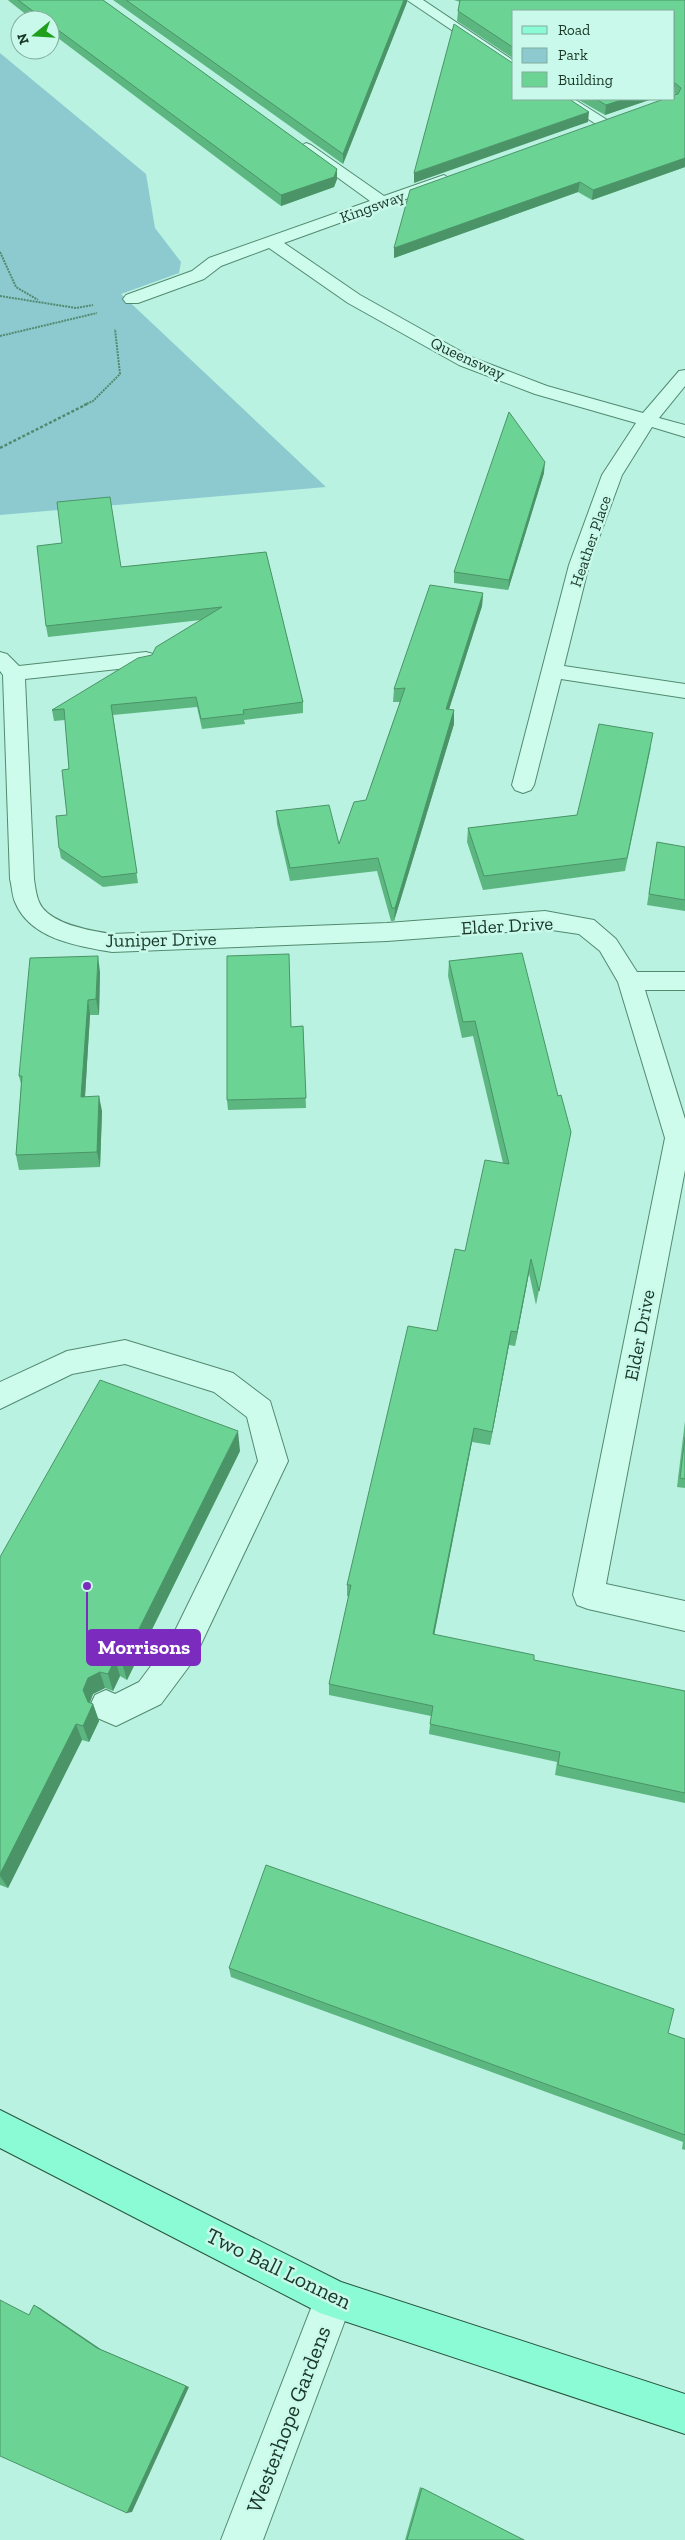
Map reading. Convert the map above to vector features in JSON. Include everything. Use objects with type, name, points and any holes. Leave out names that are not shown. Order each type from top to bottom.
[{"type":"main road","name":"Two Ball Lonnen","points":[[0,2128],[334,2299],[685,2414]]},
{"type":"street","points":[[414,0],[512,67]]},
{"type":"street","points":[[566,100],[604,123]]},
{"type":"street","points":[[585,130],[620,117]]},
{"type":"street","points":[[295,140],[382,202]]},
{"type":"street","name":"Kingsway","points":[[132,299],[198,275],[215,262],[456,176]]},
{"type":"street","name":"Queensway","points":[[271,242],[354,299],[465,361],[542,390],[685,431]]},
{"type":"street","name":"Heather Place","points":[[523,785],[580,565],[612,475],[647,420],[685,375]]},
{"type":"street","name":"Juniper Drive","points":[[146,659],[7,666],[22,879],[28,904],[42,920],[74,937],[112,943],[387,932]]},
{"type":"street","points":[[552,671],[685,690]]},
{"type":"street","name":"Elder Drive","points":[[387,932],[545,920],[586,926],[608,945],[630,981],[678,1138],[588,1595],[685,1616]]},
{"type":"street","points":[[630,981],[685,980]]},
{"type":"street","points":[[0,1396],[67,1363],[125,1352],[223,1382],[260,1410],[273,1461],[182,1650],[150,1692],[116,1710],[106,1706]]},
{"type":"street","name":"Westerhope Gardens","points":[[242,2540],[334,2299]]},
{"type":"path","points":[[0,252],[16,287],[40,302]]},
{"type":"path","points":[[0,296],[76,308],[132,299]]},
{"type":"path","points":[[0,336],[93,315],[132,299]]},
{"type":"path","points":[[0,448],[93,402],[120,374],[113,316],[132,299]]},
{"type":"green space","points":[[0,53],[146,174],[155,228],[181,262],[179,273],[121,294],[326,487],[0,515]]},
{"type":"building","points":[[18,0],[103,0],[337,169],[334,177],[281,195],[60,31],[60,10],[32,10]]},
{"type":"building","points":[[126,0],[404,0],[343,154]]},
{"type":"building","points":[[460,0],[685,0],[685,158],[593,190],[580,182],[394,248],[410,190],[661,100],[675,100],[675,95],[678,94],[681,88],[675,83],[675,10],[512,10],[512,47],[458,11]]},
{"type":"building","points":[[454,24],[512,63],[512,100],[571,100],[589,112],[414,173]]},
{"type":"building","points":[[598,100],[621,100],[606,105]]},
{"type":"building","points":[[509,412],[545,462],[509,580],[454,572]]},
{"type":"building","points":[[110,497],[121,567],[266,552],[303,702],[243,710],[244,714],[201,719],[196,697],[111,705],[137,873],[102,877],[59,848],[56,816],[67,815],[62,770],[69,769],[64,709],[52,710],[138,658],[152,655],[156,647],[222,607],[46,626],[37,546],[62,543],[57,502]]},
{"type":"building","points":[[430,585],[483,593],[446,709],[454,710],[395,908],[392,908],[378,858],[290,868],[276,811],[329,805],[339,844],[354,802],[366,800],[405,688],[394,689]]},
{"type":"building","points":[[599,724],[653,733],[627,858],[484,876],[468,828],[577,815]]},
{"type":"building","points":[[657,842],[685,847],[685,900],[649,894]]},
{"type":"building","points":[[522,953],[558,1096],[561,1095],[571,1132],[539,1291],[531,1259],[517,1332],[511,1331],[492,1432],[474,1428],[433,1634],[534,1655],[534,1660],[685,1691],[685,1793],[558,1765],[560,1752],[430,1724],[433,1706],[329,1684],[351,1585],[347,1585],[408,1326],[437,1331],[455,1249],[465,1251],[485,1160],[509,1164],[475,1021],[463,1022],[449,961]]},
{"type":"building","points":[[289,954],[291,1027],[303,1026],[306,1098],[227,1100],[227,956]]},
{"type":"building","points":[[98,956],[96,999],[88,1000],[81,1097],[99,1096],[97,1152],[16,1155],[22,1076],[19,1076],[30,958]]},
{"type":"building","points":[[100,1380],[238,1431],[122,1663],[115,1659],[108,1674],[100,1672],[88,1678],[83,1690],[88,1702],[93,1704],[83,1726],[76,1724],[0,1874],[0,1557]]},
{"type":"building","points":[[685,1437],[685,1479],[680,1478]]},
{"type":"building","points":[[266,1865],[674,2009],[668,2033],[685,2039],[685,2135],[229,1968]]},
{"type":"building","points":[[0,2300],[29,2315],[34,2305],[97,2348],[186,2386],[127,2513],[0,2456]]},
{"type":"building","points":[[422,2488],[522,2539],[524,2540],[407,2540]]},
{"type":"place","name":"Morrisons","points":[[87,1586]]}]
